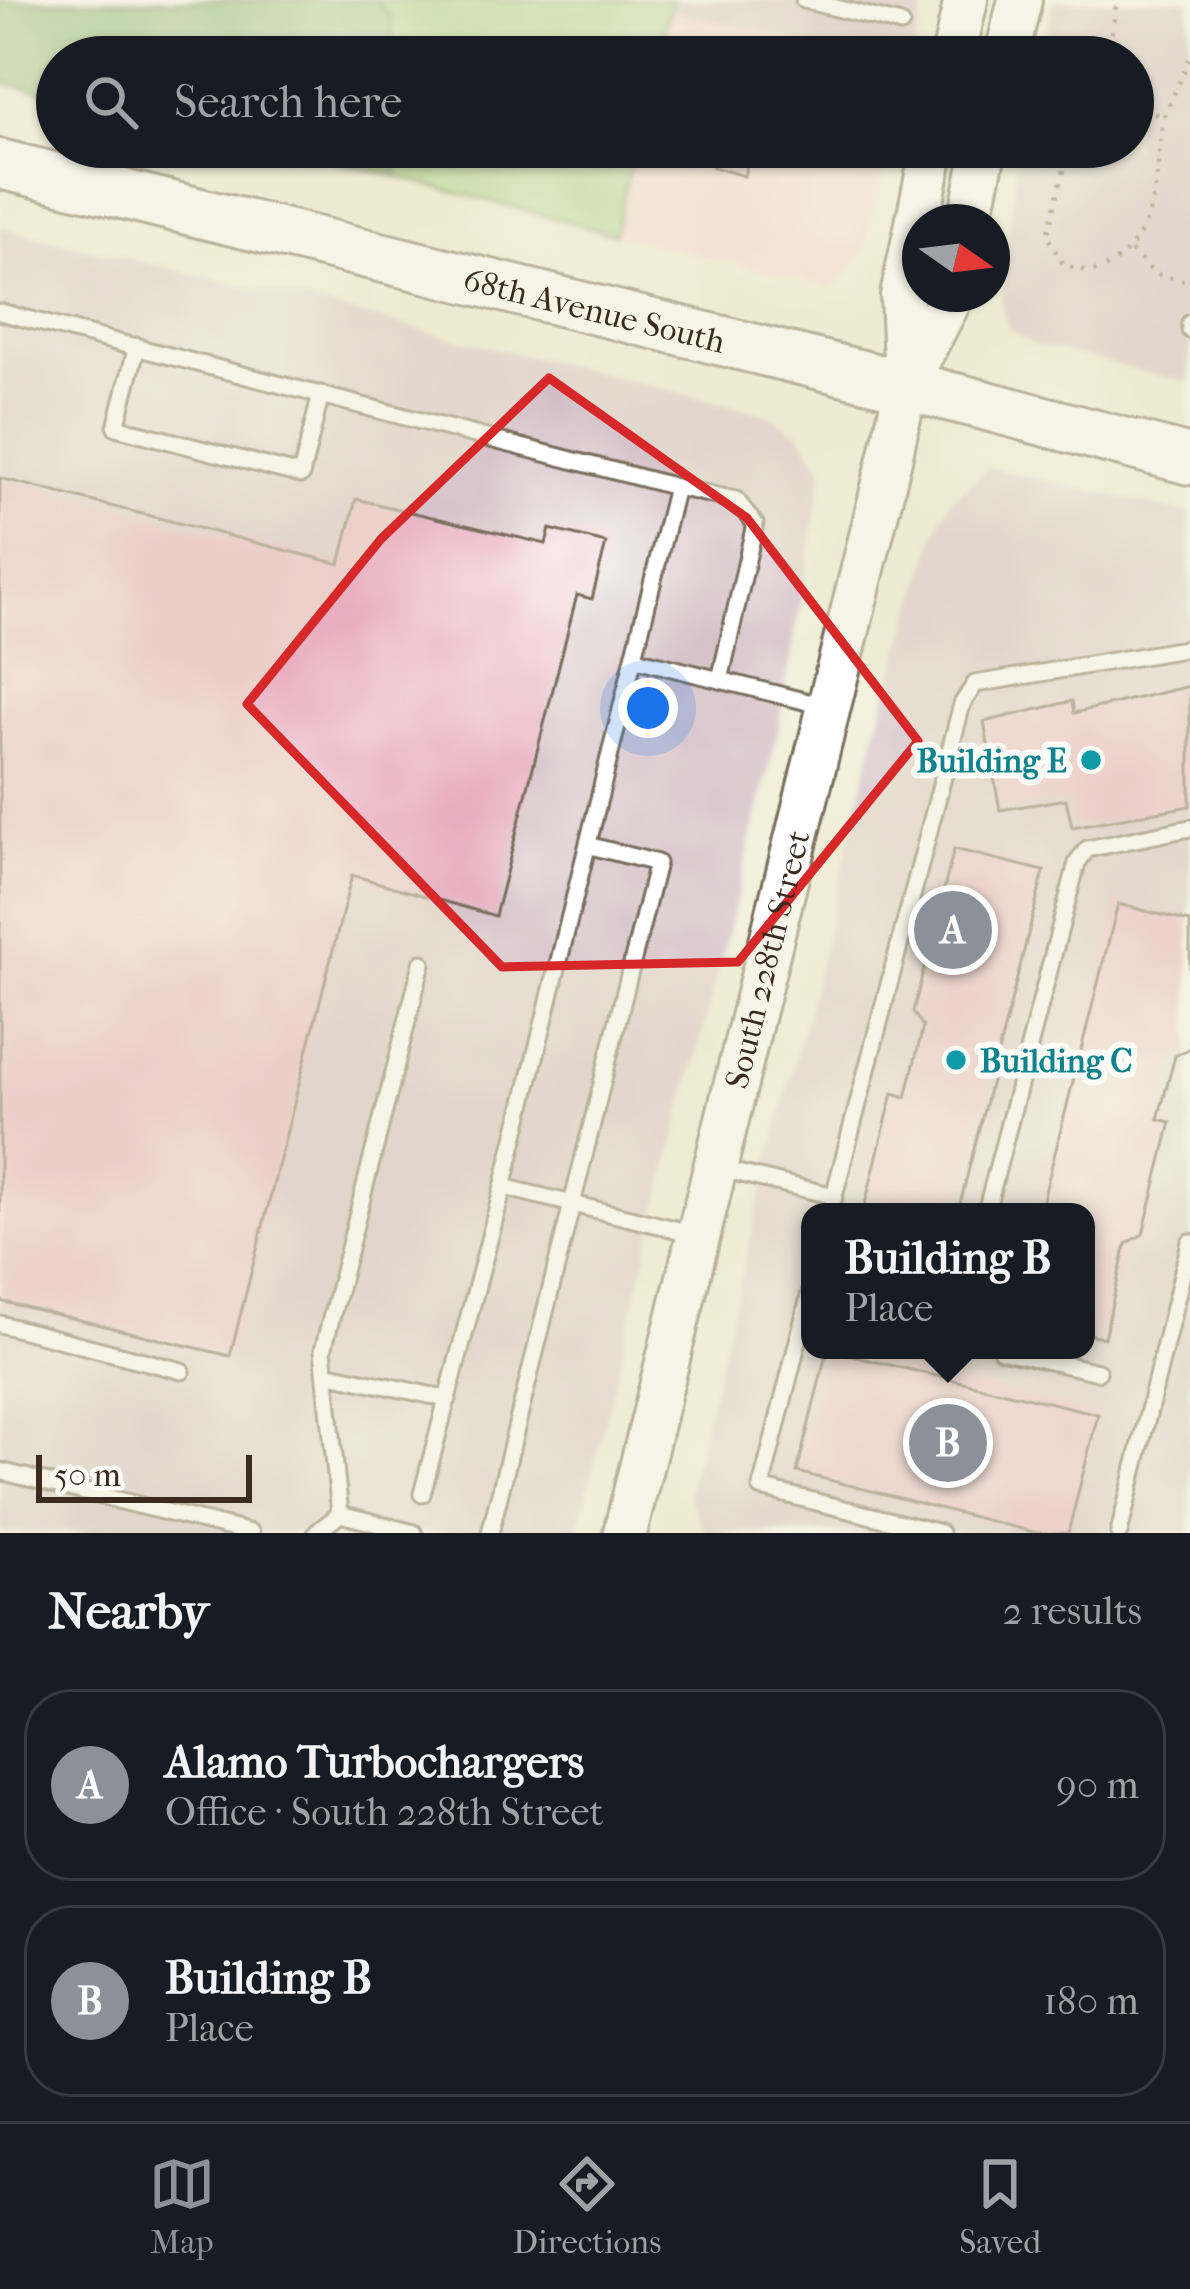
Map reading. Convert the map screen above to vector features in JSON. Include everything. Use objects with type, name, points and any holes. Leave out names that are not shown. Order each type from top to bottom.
[{"type":"main road","points":[[958,36],[966,0]]},
{"type":"main road","points":[[1011,36],[1020,0]]},
{"type":"main road","name":"68th Avenue South","points":[[0,164],[905,385],[1190,460]]},
{"type":"main road","name":"South 228th Street","points":[[905,385],[902,296],[929,168]]},
{"type":"main road","points":[[973,204],[981,168]]},
{"type":"main road","name":"South 228th Street","points":[[625,1533],[905,385],[944,312]]},
{"type":"lane","points":[[804,0],[861,7],[901,23]]},
{"type":"lane","points":[[0,312],[736,500],[755,524],[720,680]]},
{"type":"lane","points":[[137,346],[116,428],[301,475],[321,394]]},
{"type":"lane","points":[[422,1494],[591,846],[676,487]]},
{"type":"lane","points":[[832,1203],[962,704],[975,684],[1190,647]]},
{"type":"lane","points":[[636,659],[827,707]]},
{"type":"lane","points":[[988,1203],[1077,862],[1087,849],[1190,828]]},
{"type":"lane","points":[[490,1533],[657,863],[591,846]]},
{"type":"lane","points":[[340,1514],[322,1350],[422,963]]},
{"type":"lane","points":[[714,1167],[829,1203]]},
{"type":"lane","points":[[503,1187],[698,1234]]},
{"type":"lane","points":[[1118,1533],[1190,1242]]},
{"type":"lane","points":[[0,1324],[182,1371]]},
{"type":"lane","points":[[801,1328],[760,1488],[940,1533]]},
{"type":"lane","points":[[1041,1359],[1099,1372]]},
{"type":"lane","points":[[325,1373],[448,1399]]},
{"type":"lane","points":[[0,1471],[251,1533]]},
{"type":"lane","points":[[316,1533],[340,1514]]},
{"type":"lane","points":[[340,1514],[414,1533]]},
{"type":"path","points":[[1111,36],[1117,0]]},
{"type":"path","points":[[1063,168],[1047,221],[1054,253],[1064,265],[1091,272],[1131,251],[1150,211],[1163,118],[1190,58]]},
{"type":"path","points":[[1154,113],[1163,118]]},
{"type":"path","points":[[1131,251],[1155,274],[1190,282]]},
{"type":"highlighted area","points":[[549,378],[747,518],[918,741],[738,962],[502,967],[247,704],[381,539]]},
{"type":"shaded area","points":[[672,0],[926,0],[917,36],[776,36],[669,9]]},
{"type":"shaded area","points":[[1055,0],[1190,0],[1190,383],[1034,345],[1008,329],[1003,312],[1010,312],[1010,219],[1016,168],[1154,168],[1154,36],[1046,36]]},
{"type":"shaded area","points":[[669,9],[776,36],[662,36]]},
{"type":"shaded area","points":[[630,168],[885,168],[864,252],[834,288],[614,234]]},
{"type":"shaded area","points":[[0,227],[767,414],[800,433],[824,470],[777,736],[577,1533],[0,1533]]},
{"type":"shaded area","points":[[987,467],[1190,514],[1190,1533],[705,1533],[687,1494],[878,725],[951,499]]},
{"type":"green space","points":[[0,0],[375,0],[391,17],[392,36],[36,36],[36,90],[0,82]]},
{"type":"green space","points":[[375,0],[672,0],[663,36],[392,36],[391,17]]},
{"type":"green space","points":[[360,168],[398,168],[398,177]]},
{"type":"green space","points":[[398,168],[630,168],[614,234],[398,177]]},
{"type":"building","points":[[716,168],[746,168],[744,176]]},
{"type":"building","points":[[0,478],[340,564],[356,499],[546,544],[550,529],[606,543],[592,599],[577,595],[495,916],[352,875],[230,1356],[0,1301]]},
{"type":"building","name":"Building E","points":[[1190,686],[1190,806],[1072,827],[1066,799],[1000,810],[984,722],[1072,701],[1074,713]]},
{"type":"building","name":"Building C","points":[[954,849],[1044,871],[960,1203],[865,1203],[893,1093],[906,1097],[923,1027],[913,1012]]},
{"type":"building","points":[[1118,904],[1190,922],[1190,1048],[1175,1056],[1158,1119],[1171,1122],[1143,1234],[1126,1244],[1104,1338],[1095,1336],[1095,1203],[1042,1203]]},
{"type":"building","points":[[825,1359],[865,1359],[1098,1414],[1068,1533],[1037,1533],[797,1472]]},
{"type":"place","name":"Building E","points":[[1091,760]]},
{"type":"place","name":"Alamo Turbochargers","points":[[953,930]]},
{"type":"place","name":"Building C","points":[[956,1060]]},
{"type":"place","name":"Building B","points":[[948,1443]]}]
